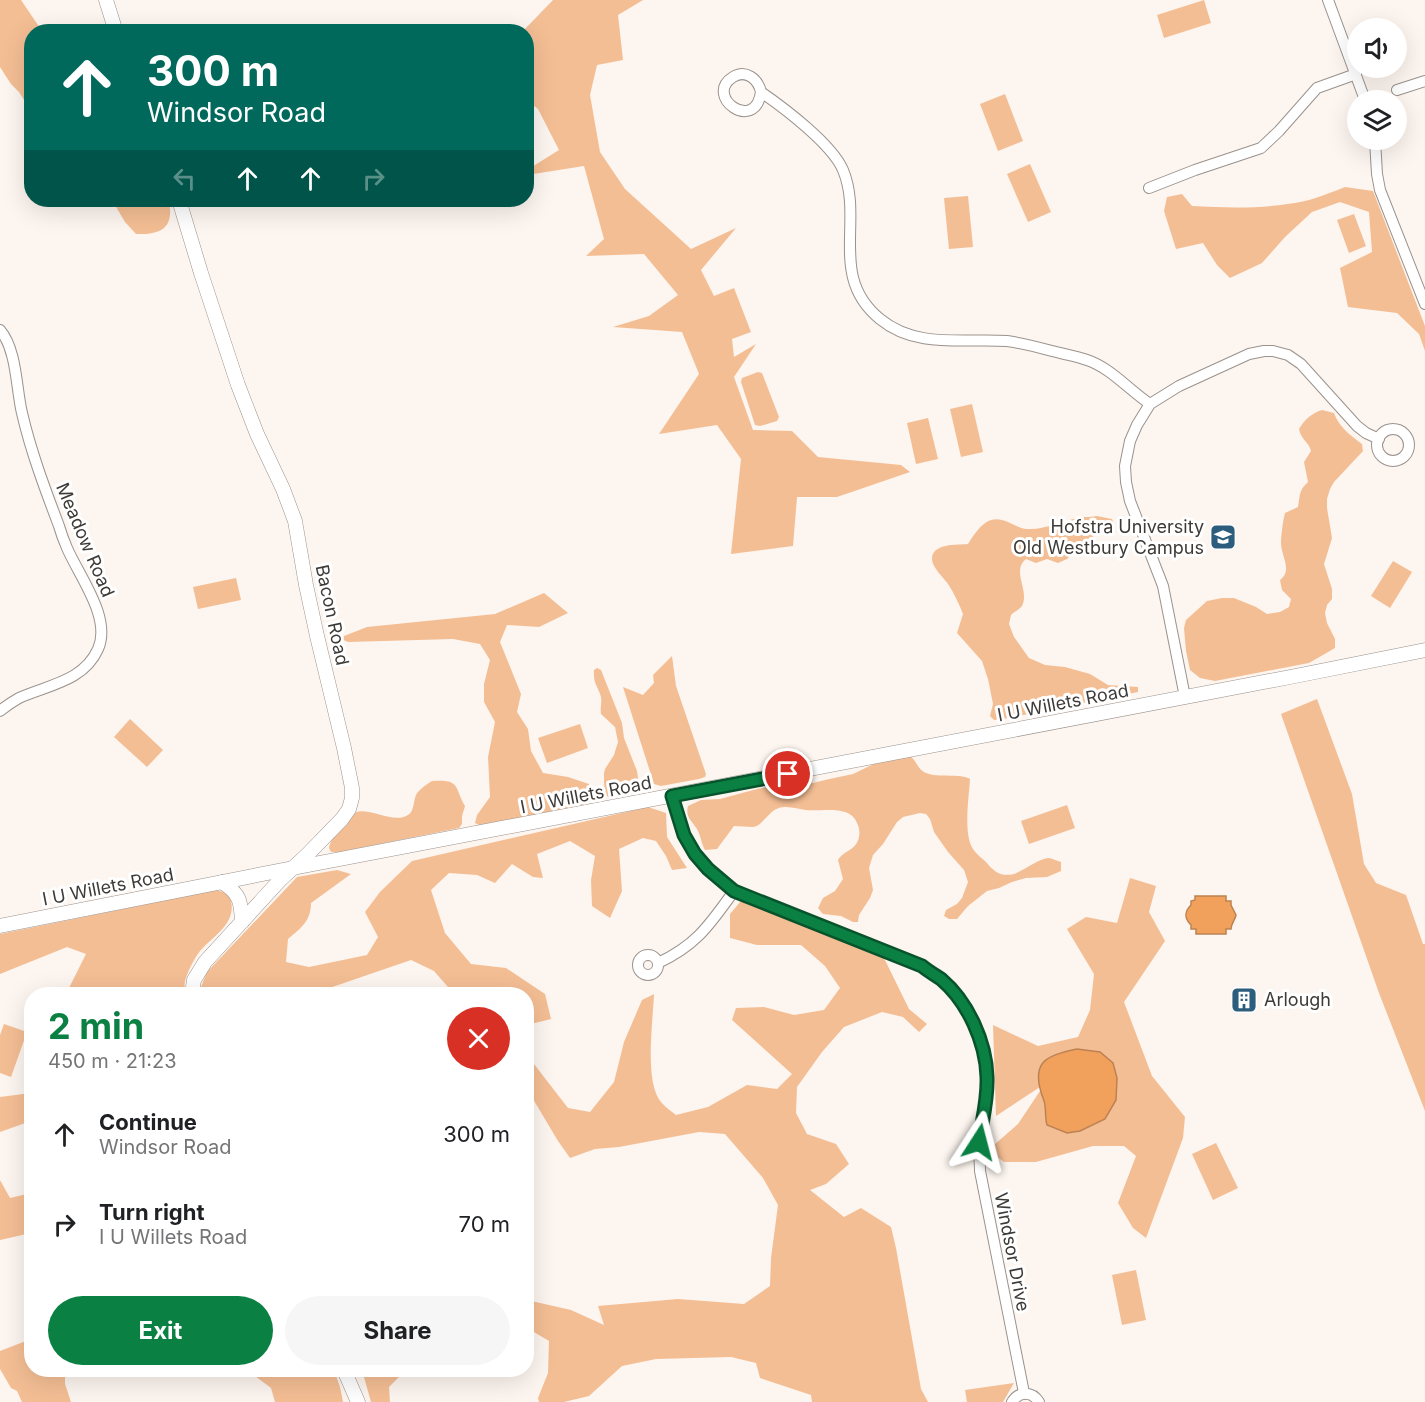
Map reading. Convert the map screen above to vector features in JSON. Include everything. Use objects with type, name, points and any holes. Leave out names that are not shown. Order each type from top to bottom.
[{"type":"street","points":[[106,0],[114,24]]},
{"type":"street","points":[[1328,0],[1347,50]]},
{"type":"street","points":[[1149,188],[1261,148],[1279,132],[1317,88],[1347,77]]},
{"type":"street","points":[[1397,90],[1425,81]]},
{"type":"street","points":[[761,92],[823,142],[842,168],[850,195],[850,268],[857,291],[879,319],[900,332],[921,338],[1007,341],[1085,359],[1110,372],[1133,393],[1150,404]]},
{"type":"street","points":[[1376,150],[1380,190],[1425,304]]},
{"type":"street","name":"Bacon Road","points":[[181,207],[238,385],[257,434],[284,489],[295,520],[306,585],[352,788],[349,809],[205,962],[194,980],[193,987]]},
{"type":"street","name":"Meadow Road","points":[[0,330],[10,350],[22,413],[38,468],[66,547],[97,608],[102,624],[102,637],[93,658],[81,672],[17,699],[0,711]]},
{"type":"street","points":[[1185,697],[1163,586],[1130,501],[1126,482],[1126,454],[1130,441],[1150,404],[1179,386],[1249,354],[1273,351],[1288,355],[1301,364],[1357,426],[1366,434],[1379,439]]},
{"type":"street","name":"I U Willets Road","points":[[0,926],[1425,650]]},
{"type":"street","name":"Windsor Drive","points":[[672,796],[684,835],[695,854],[708,869],[734,891],[922,966],[950,989],[971,1018],[981,1043],[987,1077],[987,1093],[979,1142],[980,1171],[1024,1393]]},
{"type":"street","points":[[222,882],[233,890],[239,899],[242,922]]},
{"type":"street","points":[[658,963],[680,952],[699,936],[734,891]]},
{"type":"street","points":[[347,1377],[358,1402]]},
{"type":"street","points":[[1011,1402],[1015,1397],[1024,1393],[1034,1396],[1039,1402]]},
{"type":"shaded area","points":[[0,0],[21,0],[37,24],[24,24],[24,100],[0,67]]},
{"type":"shaded area","points":[[553,0],[643,0],[618,15],[623,60],[597,65],[590,95],[600,152],[625,189],[691,249],[736,228],[701,270],[714,296],[734,288],[751,332],[732,339],[734,357],[756,344],[734,377],[753,430],[792,431],[818,457],[901,465],[910,472],[837,497],[797,497],[793,546],[731,554],[741,459],[717,425],[659,434],[699,374],[682,332],[613,327],[649,316],[678,295],[644,254],[586,256],[604,239],[584,166],[534,174],[534,166],[559,150],[538,109],[534,106],[534,24],[530,24]]},
{"type":"shaded area","points":[[1204,0],[1211,23],[1164,38],[1157,15]]},
{"type":"shaded area","points":[[1005,94],[1023,141],[998,151],[980,104]]},
{"type":"shaded area","points":[[1030,164],[1051,212],[1028,222],[1007,174]]},
{"type":"shaded area","points":[[1345,187],[1373,191],[1425,326],[1425,351],[1419,334],[1397,313],[1348,307],[1340,268],[1372,252],[1369,212],[1340,202],[1312,212],[1262,263],[1230,278],[1217,265],[1203,243],[1176,249],[1164,211],[1167,197],[1182,194],[1192,206],[1249,207],[1305,201]]},
{"type":"shaded area","points":[[968,196],[973,247],[949,249],[944,198]]},
{"type":"shaded area","points":[[116,207],[170,207],[168,223],[160,231],[136,234]]},
{"type":"shaded area","points":[[1354,214],[1366,246],[1349,253],[1337,220]]},
{"type":"shaded area","points":[[758,372],[762,373],[779,417],[777,421],[760,426],[755,425],[741,382],[742,378]]},
{"type":"shaded area","points":[[972,404],[983,452],[961,457],[950,409]]},
{"type":"shaded area","points":[[1322,410],[1334,413],[1342,427],[1362,444],[1363,451],[1334,482],[1327,499],[1332,538],[1324,564],[1332,589],[1332,599],[1325,613],[1335,639],[1335,648],[1309,663],[1215,681],[1200,678],[1190,670],[1184,628],[1186,620],[1207,601],[1234,598],[1267,614],[1280,612],[1289,607],[1291,599],[1282,590],[1280,580],[1286,572],[1281,548],[1284,520],[1285,513],[1298,507],[1301,490],[1308,482],[1304,462],[1311,451],[1299,429],[1309,417]]},
{"type":"shaded area","points":[[928,418],[938,459],[916,464],[907,423]]},
{"type":"shaded area","points":[[1097,516],[1112,519],[1114,524],[1095,533],[1067,559],[1058,563],[1047,559],[1036,563],[1026,559],[1020,569],[1024,600],[1022,606],[1011,615],[1009,624],[1014,637],[1029,658],[1045,665],[1065,667],[1090,674],[1108,685],[1138,687],[1138,692],[994,720],[990,716],[993,704],[982,661],[957,633],[963,614],[950,587],[934,566],[933,554],[936,550],[946,546],[968,544],[981,527],[991,520],[996,519],[1023,528],[1034,529],[1076,518]]},
{"type":"shaded area","points":[[1393,561],[1412,572],[1390,608],[1371,596]]},
{"type":"shaded area","points":[[236,578],[241,600],[198,609],[193,587]]},
{"type":"shaded area","points":[[544,593],[568,613],[539,627],[507,625],[500,642],[521,694],[517,712],[528,729],[531,751],[543,773],[568,777],[589,784],[592,800],[587,804],[479,825],[475,823],[477,815],[490,797],[488,757],[495,722],[484,702],[484,684],[490,660],[480,644],[453,639],[348,642],[339,638],[367,627],[495,614]]},
{"type":"shaded area","points":[[672,656],[676,686],[706,774],[705,777],[699,779],[661,786],[654,784],[623,687],[643,695],[654,683],[653,675]]},
{"type":"shaded area","points":[[597,668],[601,670],[622,723],[624,738],[637,771],[639,785],[637,791],[616,793],[610,797],[606,796],[604,773],[618,742],[615,727],[601,714],[601,697],[594,675],[594,670]]},
{"type":"shaded area","points":[[1317,699],[1352,794],[1364,864],[1376,883],[1406,895],[1423,944],[1425,944],[1425,1111],[1379,993],[1281,714]]},
{"type":"shaded area","points":[[130,719],[163,750],[147,767],[114,737]]},
{"type":"shaded area","points":[[580,724],[588,748],[547,763],[538,738]]},
{"type":"shaded area","points":[[910,756],[926,773],[970,779],[967,815],[970,842],[976,853],[995,871],[1005,875],[1014,874],[1039,861],[1051,858],[1061,862],[1061,871],[1047,877],[1026,878],[987,891],[968,906],[957,919],[949,919],[944,916],[946,910],[962,898],[968,882],[964,870],[934,832],[926,814],[903,817],[873,855],[869,868],[873,890],[859,915],[858,922],[853,922],[841,916],[823,914],[818,908],[823,898],[835,891],[843,879],[838,860],[853,848],[859,837],[857,823],[848,813],[782,807],[772,812],[757,826],[734,826],[717,849],[705,850],[687,813],[688,806],[701,800],[720,799],[798,781],[813,783],[853,774],[878,762]]},
{"type":"shaded area","points":[[432,781],[448,781],[457,789],[465,806],[462,824],[459,828],[331,852],[329,848],[333,838],[356,812],[362,811],[396,818],[408,815],[412,811],[417,793]]},
{"type":"shaded area","points":[[1067,805],[1075,828],[1029,844],[1021,821]]},
{"type":"shaded area","points":[[648,807],[666,813],[667,837],[687,868],[672,870],[656,841],[643,838],[619,849],[622,891],[610,918],[592,906],[591,880],[595,856],[570,841],[537,854],[543,878],[533,877],[512,864],[495,883],[477,875],[449,873],[431,890],[445,933],[471,964],[506,968],[545,994],[551,1019],[534,1023],[534,987],[448,987],[434,971],[411,960],[332,987],[201,987],[207,972],[297,877],[337,870],[351,874],[311,903],[307,919],[301,928],[288,939],[286,962],[309,967],[367,955],[378,937],[365,912],[380,892],[412,861]]},
{"type":"shaded area","points":[[1130,878],[1156,886],[1149,912],[1165,941],[1124,1002],[1152,1076],[1185,1117],[1183,1138],[1146,1238],[1133,1228],[1118,1203],[1136,1156],[1124,1146],[1093,1146],[1036,1162],[1004,1162],[992,1153],[994,1145],[1018,1124],[1040,1091],[1046,1104],[1047,1125],[1067,1133],[1080,1131],[1105,1119],[1038,1076],[1040,1087],[996,1116],[993,1025],[1038,1046],[1078,1037],[1090,1010],[1094,974],[1067,929],[1086,917],[1117,923]]},
{"type":"shaded area","points":[[217,890],[229,894],[232,904],[229,920],[200,951],[187,974],[185,987],[70,987],[86,954],[67,947],[0,974],[0,934]]},
{"type":"shaded area","points":[[1195,896],[1226,896],[1226,901],[1231,901],[1236,915],[1231,929],[1226,929],[1226,934],[1196,934],[1196,929],[1191,929],[1186,915]]},
{"type":"shaded area","points":[[741,901],[883,956],[909,1009],[927,1024],[919,1032],[903,1017],[882,1012],[844,1027],[822,1052],[797,1087],[796,1113],[807,1134],[836,1144],[849,1164],[826,1184],[810,1190],[844,1217],[861,1208],[891,1227],[921,1389],[928,1402],[812,1402],[811,1395],[760,1378],[756,1363],[731,1357],[656,1359],[622,1366],[589,1396],[564,1402],[539,1402],[538,1398],[548,1373],[549,1341],[534,1332],[534,1302],[571,1310],[604,1325],[598,1306],[678,1299],[744,1304],[770,1286],[778,1205],[763,1178],[725,1134],[699,1132],[619,1147],[595,1149],[570,1158],[534,1101],[534,1064],[568,1108],[590,1112],[614,1082],[624,1042],[642,1000],[654,994],[651,1051],[653,1080],[661,1102],[676,1115],[708,1107],[747,1085],[777,1089],[792,1074],[732,1020],[736,1008],[764,1007],[794,1015],[824,1010],[840,988],[825,966],[801,945],[757,945],[730,938],[730,914]]},
{"type":"shaded area","points":[[4,1024],[24,1031],[24,1040],[11,1077],[0,1073],[0,1035]]},
{"type":"shaded area","points":[[1077,1049],[1100,1052],[1113,1063],[1117,1078],[1116,1100],[1105,1119],[1080,1131],[1067,1133],[1047,1125],[1039,1072],[1046,1060]]},
{"type":"shaded area","points":[[24,1094],[24,1123],[0,1132],[0,1097]]},
{"type":"shaded area","points":[[1216,1143],[1238,1188],[1213,1200],[1192,1154]]},
{"type":"shaded area","points":[[0,1180],[10,1198],[24,1195],[24,1235],[0,1240]]},
{"type":"shaded area","points":[[1136,1270],[1146,1320],[1122,1325],[1112,1275]]},
{"type":"shaded area","points":[[24,1342],[24,1377],[65,1377],[71,1402],[22,1402],[17,1391],[11,1388],[0,1369],[0,1351]]},
{"type":"shaded area","points":[[256,1377],[336,1377],[343,1402],[275,1402],[271,1388]]},
{"type":"shaded area","points":[[364,1377],[399,1377],[389,1387],[390,1402],[371,1402]]},
{"type":"shaded area","points":[[1014,1383],[1003,1402],[967,1402],[965,1390]]},
{"type":"place","name":"Hofstra University Old Westbury Campus","points":[[1223,537]]},
{"type":"place","name":"Arlough","points":[[1244,1000]]},
{"type":"route","points":[[788,774],[672,796],[684,835],[695,854],[708,869],[734,891],[922,966],[950,989],[971,1018],[985,1059],[987,1093],[979,1142]]}]
